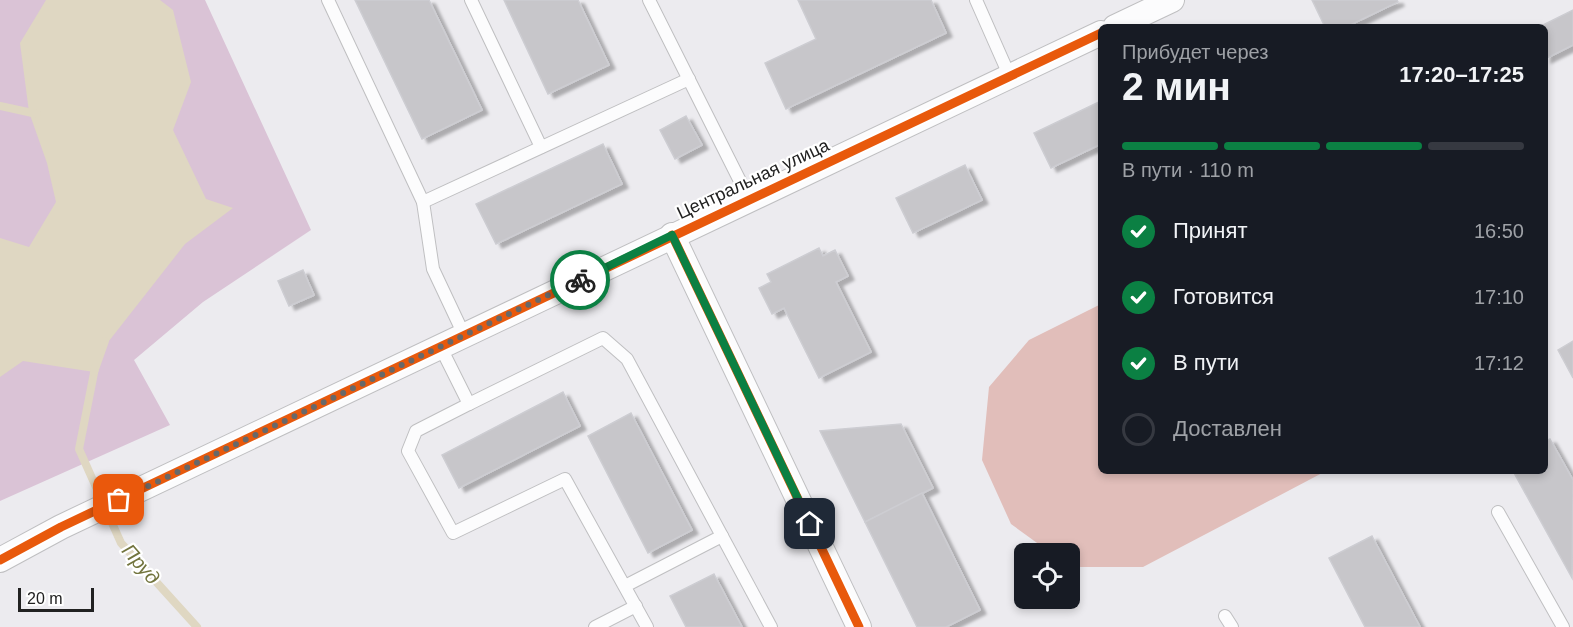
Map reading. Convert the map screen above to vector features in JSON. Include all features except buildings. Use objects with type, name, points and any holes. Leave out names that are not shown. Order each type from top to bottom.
[{"type":"street","points":[[1121,24],[1172,0]]},
{"type":"street","name":"Центральная улица","points":[[0,560],[61,527],[138,490],[465,337],[672,235],[1098,34]]},
{"type":"street","points":[[672,235],[859,627]]},
{"type":"lane","points":[[328,0],[423,202],[433,269],[465,337]]},
{"type":"lane","points":[[471,0],[541,147]]},
{"type":"lane","points":[[650,0],[749,199]]},
{"type":"lane","points":[[976,0],[1010,76]]},
{"type":"lane","points":[[423,202],[689,79]]},
{"type":"lane","points":[[648,627],[565,479],[453,533],[408,451],[416,431],[603,338],[627,359],[771,627]]},
{"type":"lane","points":[[441,348],[470,404]]},
{"type":"lane","points":[[1498,512],[1563,627]]},
{"type":"lane","points":[[625,586],[722,536]]},
{"type":"lane","points":[[595,627],[636,606]]},
{"type":"lane","points":[[1225,616],[1232,627]]},
{"type":"shaded area","points":[[0,0],[205,0],[311,230],[203,302],[134,360],[170,425],[0,501]]},
{"type":"shaded area","points":[[46,0],[160,0],[173,10],[191,82],[173,130],[206,199],[233,208],[185,244],[98,355],[94,372],[23,361],[0,377],[0,238],[29,247],[56,202],[47,163],[29,112],[20,43]]},
{"type":"shaded area","points":[[1098,306],[1098,474],[1320,474],[1143,567],[1080,567],[1080,543],[1037,543],[1011,524],[982,460],[989,387],[1029,340]]},
{"type":"waterway","points":[[0,106],[37,114]]},
{"type":"waterway","name":"Пруд","points":[[94,372],[105,341]]},
{"type":"waterway","name":"Пруд","points":[[95,368],[79,449],[121,543],[197,627]]},
{"type":"cycle path","points":[[0,560],[61,527],[1098,34]]},
{"type":"cycle path","points":[[672,235],[859,627]]},
{"type":"way so far","points":[[119,500],[453,343],[580,280]]},
{"type":"route","points":[[580,280],[672,235],[810,524]]}]
